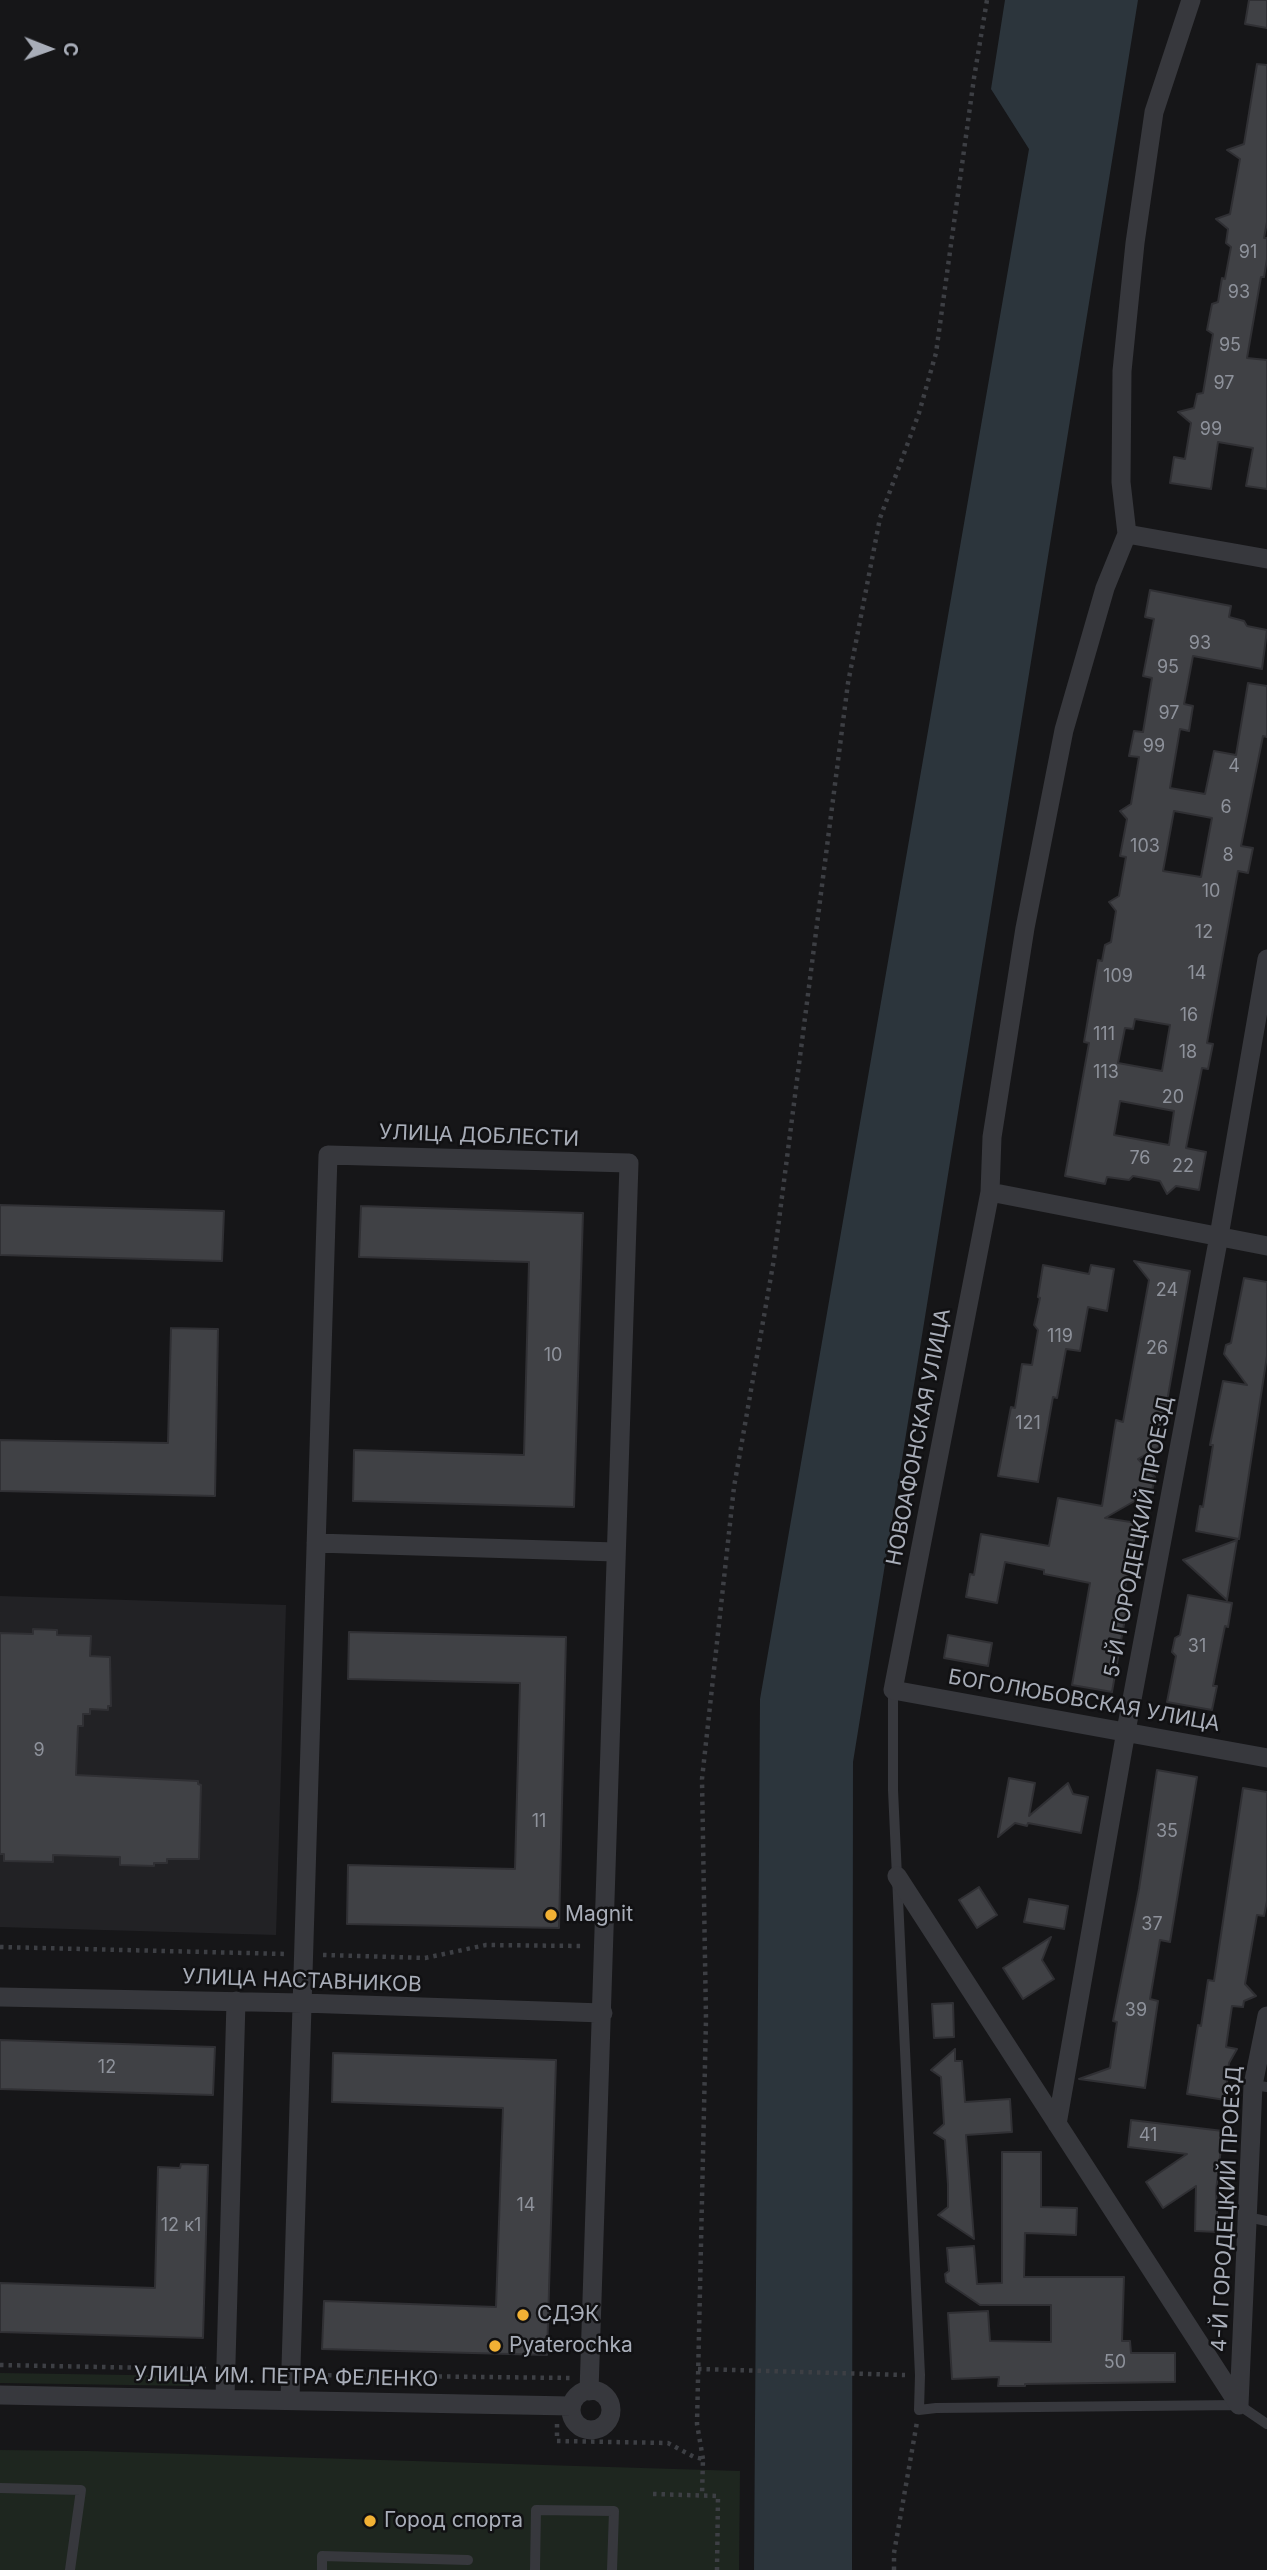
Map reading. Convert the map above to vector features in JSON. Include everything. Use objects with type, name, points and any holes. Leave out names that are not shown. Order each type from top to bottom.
[{"type":"street","points":[[1191,0],[1154,112],[1135,243],[1122,371],[1121,482],[1127,534],[1267,559]]},
{"type":"street","name":"НОВОАФОНСКАЯ УЛИЦА","points":[[893,1690],[990,1192],[992,1138],[1002,1072],[1064,730],[1105,588],[1127,534]]},
{"type":"street","name":"5-Й ГОРОДЕЦКИЙ ПРОЕЗД","points":[[1057,2124],[1267,958]]},
{"type":"street","name":"УЛИЦА ДОБЛЕСТИ","points":[[316,1543],[328,1155],[629,1163],[617,1552]]},
{"type":"street","points":[[990,1192],[1267,1246]]},
{"type":"street","points":[[290,2399],[316,1543],[617,1552],[603,2013],[583,2384],[579,2394],[564,2411],[582,2428],[594,2430],[605,2424],[610,2412],[608,2400],[583,2384]]},
{"type":"street","name":"БОГОЛЮБОВСКАЯ УЛИЦА","points":[[893,1690],[1267,1758]]},
{"type":"street","points":[[897,1876],[1239,2405]]},
{"type":"street","name":"УЛИЦА НАСТАВНИКОВ","points":[[0,1997],[236,2001],[603,2013]]},
{"type":"street","points":[[225,2398],[236,2001]]},
{"type":"street","name":"4-Й ГОРОДЕЦКИЙ ПРОЕЗД","points":[[1239,2405],[1247,2217],[1267,2016]]},
{"type":"street","name":"УЛИЦА ИМ. ПЕТРА ФЕЛЕНКО","points":[[0,2395],[290,2399],[564,2411]]},
{"type":"lane","points":[[893,1690],[897,1876],[920,2375],[919,2410],[1239,2405],[1267,2424]]},
{"type":"lane","points":[[1247,2217],[1267,2221]]},
{"type":"lane","points":[[0,2487],[81,2490],[70,2570]]},
{"type":"lane","points":[[534,2570],[536,2510],[614,2511],[612,2570]]},
{"type":"lane","points":[[322,2570],[322,2556],[468,2560]]},
{"type":"lane","points":[[361,2558],[361,2570]]},
{"type":"path","points":[[702,2495],[702,2459],[697,2424],[706,2019],[702,1779],[734,1488],[774,1259],[848,683],[880,518],[919,413],[936,353],[987,0]]},
{"type":"path","points":[[0,2365],[215,2369]]},
{"type":"path","points":[[698,2370],[900,2375]]},
{"type":"path","points":[[305,2381],[306,2375],[312,2375],[583,2384]]},
{"type":"path","points":[[894,2570],[894,2553],[919,2410]]},
{"type":"path","points":[[564,2411],[557,2441],[668,2443],[702,2459]]},
{"type":"path","points":[[653,2494],[718,2496],[717,2570]]},
{"type":"shaded area","points":[[1005,0],[1138,0],[853,1762],[852,2570],[754,2570],[760,1699],[1029,149],[991,89]]},
{"type":"shaded area","points":[[0,1596],[286,1605],[276,1935],[0,1927]]},
{"type":"shaded area","points":[[0,2373],[194,2376],[194,2386],[0,2383]]},
{"type":"shaded area","name":"Город спорта","points":[[0,2450],[740,2471],[739,2570],[0,2570]]},
{"type":"building","points":[[1249,0],[1267,0],[1267,28],[1245,24]]},
{"type":"building","points":[[1257,64],[1267,65],[1267,222],[1264,238],[1267,238],[1267,259],[1264,277],[1261,277],[1247,358],[1267,360],[1267,489],[1246,486],[1253,448],[1218,442],[1211,489],[1170,483],[1174,457],[1185,459],[1191,423],[1178,412],[1194,408],[1197,394],[1203,393],[1213,334],[1207,330],[1212,304],[1218,302],[1222,278],[1225,279],[1231,247],[1226,243],[1228,229],[1216,219],[1230,214],[1240,159],[1227,150],[1244,144]]},
{"type":"building","points":[[1150,590],[1231,606],[1229,617],[1244,621],[1247,626],[1267,630],[1262,669],[1193,656],[1184,704],[1193,706],[1189,731],[1180,729],[1170,788],[1205,794],[1214,751],[1236,755],[1248,683],[1267,686],[1267,737],[1263,736],[1241,846],[1253,848],[1248,873],[1238,871],[1207,1043],[1213,1044],[1208,1069],[1202,1068],[1186,1148],[1206,1152],[1199,1190],[1176,1186],[1167,1194],[1160,1181],[1133,1176],[1129,1180],[1107,1177],[1105,1184],[1065,1176],[1089,1043],[1084,1042],[1098,960],[1102,961],[1105,945],[1111,942],[1116,911],[1109,902],[1119,896],[1126,857],[1120,856],[1127,819],[1120,811],[1131,804],[1139,757],[1129,756],[1134,731],[1143,732],[1152,678],[1143,676],[1154,619],[1145,617]],"holes":[[[1174,811],[1212,818],[1201,877],[1163,871]],[[1135,1019],[1170,1025],[1162,1071],[1118,1063],[1125,1028],[1133,1029]],[[1120,1101],[1174,1111],[1169,1145],[1114,1135]]]},
{"type":"building","points":[[0,1205],[224,1211],[222,1261],[0,1255]]},
{"type":"building","points":[[361,1206],[583,1213],[574,1507],[353,1501],[354,1450],[524,1455],[529,1262],[359,1257]]},
{"type":"building","points":[[1134,1261],[1190,1271],[1159,1447],[1138,1459],[1155,1477],[1152,1491],[1105,1518],[1137,1523],[1122,1606],[1127,1607],[1112,1692],[1072,1685],[1090,1583],[1044,1574],[1044,1570],[1005,1562],[997,1603],[966,1597],[970,1574],[974,1575],[981,1534],[1049,1546],[1058,1498],[1102,1506],[1116,1420],[1123,1422],[1149,1280]]},
{"type":"building","points":[[1043,1265],[1089,1274],[1091,1265],[1114,1269],[1107,1311],[1088,1307],[1080,1351],[1066,1349],[1057,1398],[1053,1397],[1038,1482],[998,1476],[1011,1407],[1015,1408],[1022,1364],[1032,1365],[1038,1330],[1034,1325]]},
{"type":"building","points":[[1244,1278],[1267,1282],[1267,1356],[1239,1539],[1196,1531],[1200,1506],[1203,1507],[1213,1445],[1210,1445],[1223,1381],[1247,1385],[1224,1354],[1226,1345],[1231,1343]]},
{"type":"building","points":[[171,1328],[218,1329],[215,1496],[0,1491],[0,1440],[168,1443]]},
{"type":"building","points":[[1237,1540],[1227,1600],[1183,1560]]},
{"type":"building","points":[[1188,1595],[1232,1603],[1213,1686],[1217,1686],[1212,1710],[1167,1702],[1176,1656],[1172,1652],[1175,1638],[1180,1635]]},
{"type":"building","points":[[33,1629],[57,1630],[57,1635],[91,1636],[90,1656],[110,1657],[111,1706],[108,1706],[108,1710],[90,1709],[90,1714],[83,1714],[83,1726],[78,1726],[76,1775],[198,1781],[201,1785],[199,1859],[167,1859],[167,1863],[154,1863],[154,1866],[120,1865],[120,1857],[53,1855],[53,1862],[4,1861],[4,1854],[0,1854],[0,1633],[33,1634]]},
{"type":"building","points":[[349,1632],[566,1637],[559,1928],[347,1924],[348,1865],[515,1869],[520,1683],[348,1679]]},
{"type":"building","points":[[948,1635],[992,1643],[988,1666],[944,1658]]},
{"type":"building","points":[[1157,1770],[1197,1777],[1170,1942],[1160,1940],[1150,1999],[1158,2001],[1145,2088],[1079,2079],[1110,2068],[1117,2022],[1113,2021],[1139,1889]]},
{"type":"building","points":[[1009,1778],[1035,1783],[1029,1816],[1068,1783],[1073,1794],[1088,1797],[1081,1833],[1015,1823],[998,1837]]},
{"type":"building","points":[[1243,1788],[1267,1792],[1267,1901],[1264,1916],[1257,1915],[1245,1984],[1256,1996],[1244,2001],[1243,2007],[1232,2006],[1226,2047],[1237,2049],[1229,2063],[1225,2100],[1187,2094],[1208,1980],[1214,1981]]},
{"type":"building","points":[[979,1887],[997,1915],[977,1928],[959,1900]]},
{"type":"building","points":[[1029,1899],[1068,1906],[1064,1929],[1024,1922]]},
{"type":"building","points":[[1051,1937],[1042,1960],[1054,1979],[1023,1999],[1003,1968]]},
{"type":"building","points":[[953,2003],[954,2037],[934,2038],[932,2004]]},
{"type":"building","points":[[0,2040],[215,2047],[213,2095],[0,2089]]},
{"type":"building","points":[[955,2049],[955,2061],[962,2061],[965,2102],[1010,2099],[1012,2132],[966,2135],[974,2239],[938,2215],[948,2207],[948,2185],[945,2140],[934,2133],[944,2124],[941,2077],[931,2070]]},
{"type":"building","points":[[333,2053],[556,2060],[547,2355],[322,2349],[324,2301],[496,2307],[503,2108],[332,2102]]},
{"type":"building","points":[[1131,2120],[1223,2131],[1216,2191],[1218,2232],[1195,2231],[1196,2186],[1163,2208],[1146,2182],[1187,2154],[1128,2147]]},
{"type":"building","points":[[1002,2152],[1041,2152],[1041,2207],[1077,2208],[1076,2235],[1025,2233],[1024,2277],[1124,2277],[1122,2341],[1130,2341],[1131,2353],[1175,2353],[1175,2382],[998,2386],[999,2377],[952,2379],[948,2313],[988,2311],[990,2341],[1051,2342],[1051,2305],[980,2305],[946,2282],[945,2274],[949,2271],[947,2248],[974,2246],[977,2284],[1002,2283]]},
{"type":"building","points":[[181,2164],[208,2165],[203,2338],[0,2332],[0,2283],[155,2288],[158,2167],[180,2168]]},
{"type":"place","name":"Magnit","points":[[551,1915]]},
{"type":"place","name":"СДЭК","points":[[523,2315]]},
{"type":"place","name":"Pyaterochka","points":[[495,2346]]},
{"type":"place","name":"Город спорта","points":[[370,2521]]}]
